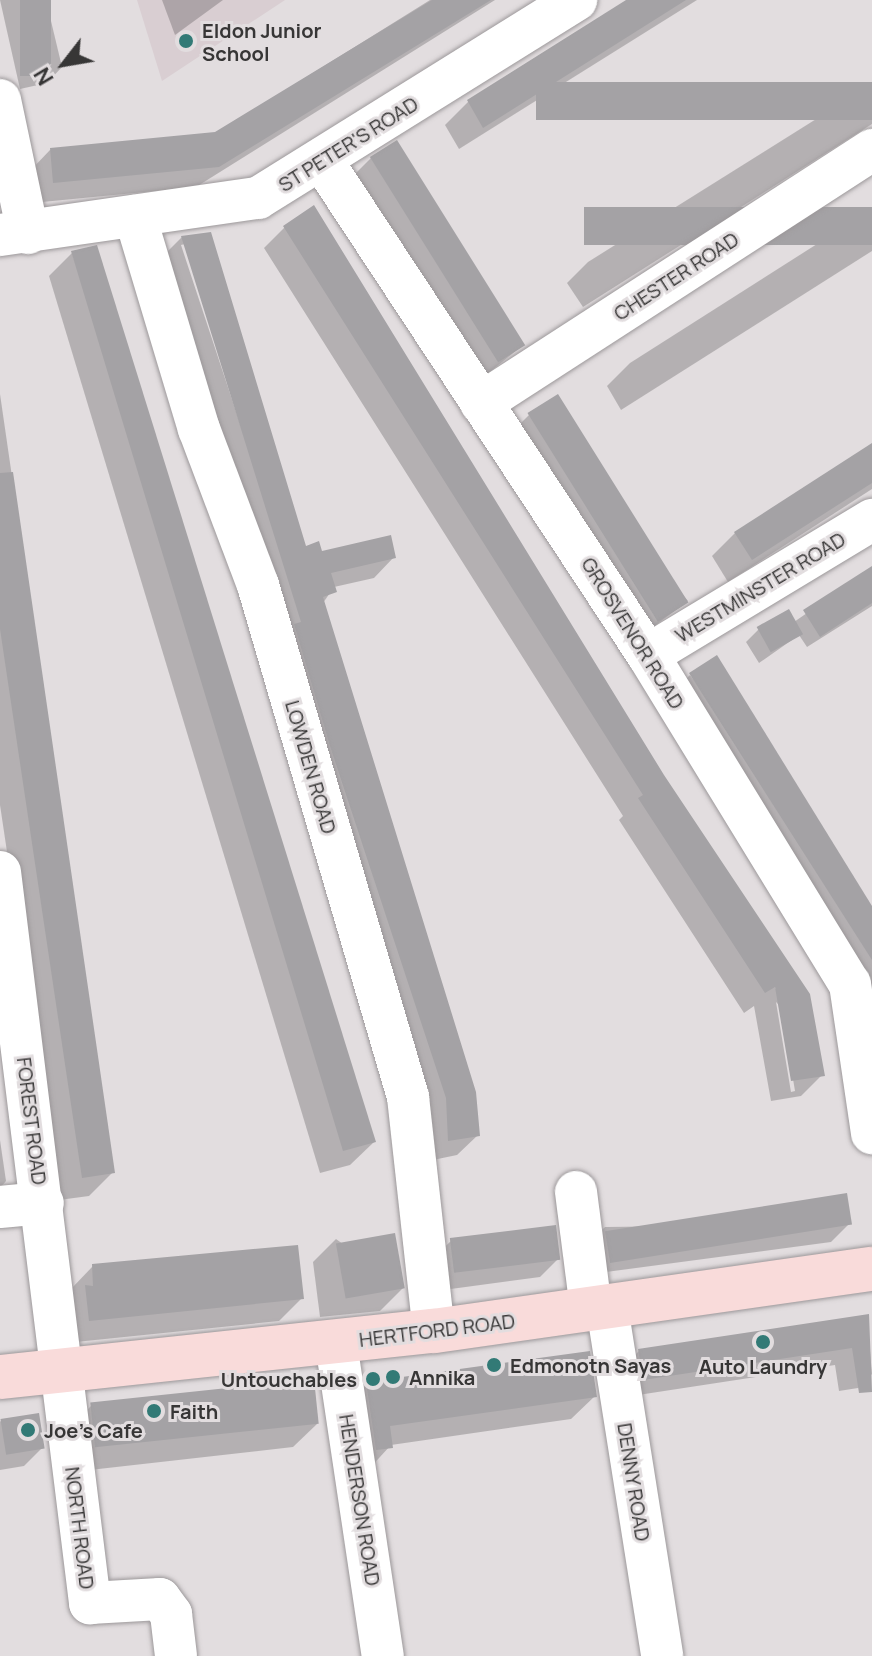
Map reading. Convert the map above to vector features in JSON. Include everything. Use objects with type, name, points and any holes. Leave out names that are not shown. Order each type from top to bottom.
[{"type":"main road","name":"HERTFORD ROAD","points":[[0,1377],[434,1331],[872,1269]]},
{"type":"street","name":"ST PETER'S ROAD","points":[[14,234],[258,198],[323,162],[576,0]]},
{"type":"street","points":[[0,100],[14,234]]},
{"type":"street","name":"CHESTER ROAD","points":[[481,403],[872,150]]},
{"type":"street","name":"GROSVENOR ROAD","points":[[323,162],[648,655],[850,984],[872,1133]]},
{"type":"street","name":"LOWDEN ROAD","points":[[135,216],[199,429],[258,585],[408,1097],[434,1331]]},
{"type":"street","name":"WESTMINSTER ROAD","points":[[648,655],[872,520]]},
{"type":"street","name":"FOREST ROAD","points":[[0,872],[66,1370]]},
{"type":"street","name":"DENNY ROAD","points":[[576,1192],[662,1656]]},
{"type":"street","points":[[0,1207],[43,1203]]},
{"type":"street","name":"HENDERSON ROAD","points":[[336,1343],[383,1656]]},
{"type":"street","name":"NORTH ROAD","points":[[66,1370],[90,1603],[160,1599],[171,1614],[176,1656]]},
{"type":"shaded area","name":"Eldon Junior School","points":[[137,0],[285,0],[162,81]]},
{"type":"building","points":[[20,0],[51,0],[51,76],[20,76]]},
{"type":"building","points":[[432,0],[491,0],[219,167],[53,183],[50,148],[215,132]]},
{"type":"building","points":[[626,0],[686,0],[483,128],[467,100]]},
{"type":"building","points":[[536,82],[872,82],[872,120],[536,120]]},
{"type":"building","points":[[397,140],[525,345],[498,362],[370,157]]},
{"type":"building","points":[[314,205],[664,775],[810,994],[825,1076],[791,1081],[775,987],[765,993],[638,798],[643,795],[283,226]]},
{"type":"building","points":[[584,207],[872,207],[872,245],[584,245]]},
{"type":"building","points":[[211,232],[306,546],[319,541],[322,551],[391,535],[396,558],[331,573],[337,592],[323,597],[476,1092],[480,1136],[448,1141],[446,1098],[330,746],[294,624],[301,622],[181,236]]},
{"type":"building","points":[[97,245],[376,1142],[343,1151],[71,251]]},
{"type":"building","points":[[558,394],[688,603],[658,622],[527,413]]},
{"type":"building","points":[[872,443],[872,483],[752,560],[734,532]]},
{"type":"building","points":[[13,472],[115,1173],[82,1178],[0,629],[0,473]]},
{"type":"building","points":[[872,566],[872,603],[820,637],[803,610]]},
{"type":"building","points":[[789,609],[803,634],[771,652],[757,627]]},
{"type":"building","points":[[717,655],[872,906],[872,960],[689,673]]},
{"type":"building","points":[[847,1193],[852,1225],[610,1263],[605,1231]]},
{"type":"building","points":[[556,1225],[560,1260],[454,1273],[450,1238]]},
{"type":"building","points":[[395,1233],[405,1288],[346,1299],[336,1243]]},
{"type":"building","points":[[298,1245],[304,1299],[89,1321],[85,1285],[93,1286],[92,1264]]},
{"type":"building","points":[[869,1314],[872,1392],[859,1393],[852,1348],[643,1380],[638,1349]]},
{"type":"building","points":[[590,1351],[597,1397],[390,1426],[393,1448],[376,1450],[366,1382]]},
{"type":"building","points":[[314,1379],[319,1424],[95,1447],[90,1403]]},
{"type":"building","points":[[39,1413],[45,1449],[6,1455],[0,1419]]},
{"type":"place","name":"Eldon Junior School","points":[[186,41]]},
{"type":"place","name":"Auto Laundry","points":[[763,1342]]},
{"type":"place","name":"Edmonotn Sayas","points":[[494,1365]]},
{"type":"place","name":"Annika","points":[[393,1377]]},
{"type":"place","name":"Untouchables","points":[[373,1379]]},
{"type":"place","name":"Faith","points":[[154,1411]]},
{"type":"place","name":"Joe's Cafe","points":[[28,1430]]}]
